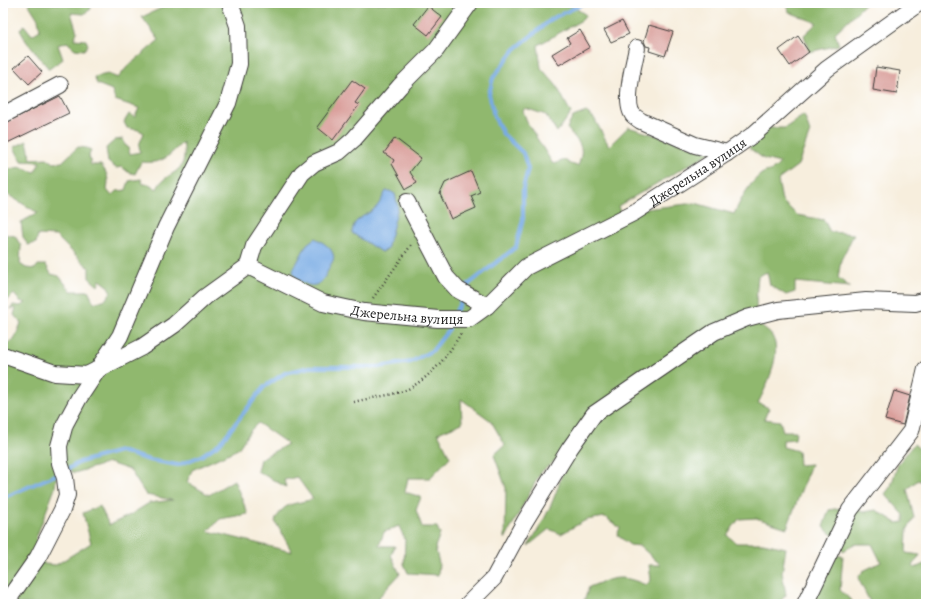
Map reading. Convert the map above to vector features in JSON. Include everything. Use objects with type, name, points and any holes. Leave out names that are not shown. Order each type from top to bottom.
[{"type":"street","points":[[5,604],[38,556],[62,510],[67,495],[59,446],[65,424],[79,398],[120,336],[166,227],[228,103],[239,64],[238,26],[230,3]]},
{"type":"street","points":[[3,355],[55,373],[86,375],[142,347],[174,325],[204,297],[248,266],[254,246],[302,173],[314,163],[339,152],[354,139],[400,86],[436,50],[470,3]]},
{"type":"street","name":"Джерельна вулиця","points":[[248,266],[323,303],[364,312],[438,320],[469,319],[487,306],[526,268],[635,212],[727,153],[754,134],[827,69],[919,3]]},
{"type":"street","points":[[637,48],[629,92],[630,108],[633,116],[640,121],[695,145],[727,153]]},
{"type":"street","points":[[3,115],[60,85]]},
{"type":"street","points":[[407,202],[446,278],[458,290],[487,306]]},
{"type":"street","points":[[468,604],[494,578],[525,521],[570,448],[594,414],[714,332],[747,318],[778,310],[866,301],[915,303],[926,300]]},
{"type":"street","points":[[805,604],[850,510],[911,431],[926,369]]},
{"type":"path","points":[[364,312],[422,230]]},
{"type":"path","points":[[354,402],[407,389],[429,374],[448,356],[469,319]]},
{"type":"green space","points":[[28,3],[90,4],[91,9],[84,14],[71,13],[77,32],[74,39],[86,40],[88,45],[84,50],[75,49],[67,42],[58,45],[63,59],[49,69],[26,41],[20,30],[24,25],[32,35],[40,30],[38,19]]},
{"type":"green space","points":[[165,3],[568,3],[586,15],[582,20],[538,45],[541,68],[556,85],[571,113],[557,132],[546,115],[525,108],[523,111],[528,124],[553,164],[565,160],[570,164],[578,166],[581,153],[580,145],[567,128],[573,117],[586,112],[594,118],[609,146],[628,127],[711,152],[618,206],[620,212],[695,203],[734,214],[745,193],[755,179],[763,173],[774,169],[780,163],[764,159],[749,148],[767,128],[785,128],[804,115],[810,132],[798,165],[778,180],[782,201],[797,215],[824,220],[830,232],[854,234],[841,260],[838,278],[850,287],[795,282],[795,292],[786,295],[770,285],[767,272],[758,276],[756,300],[757,319],[760,325],[772,336],[776,351],[775,360],[769,379],[758,403],[769,408],[764,419],[780,421],[783,431],[796,431],[795,439],[783,440],[783,447],[798,451],[799,465],[811,464],[787,528],[756,518],[739,519],[727,535],[736,543],[763,543],[786,548],[782,572],[786,595],[778,604],[583,604],[589,587],[618,578],[630,579],[646,585],[651,580],[649,565],[661,565],[640,546],[630,545],[617,535],[620,528],[605,517],[586,520],[561,534],[549,529],[528,546],[540,527],[557,491],[563,470],[557,459],[541,472],[505,539],[506,488],[494,455],[505,445],[491,421],[461,399],[462,423],[438,433],[450,457],[430,478],[408,478],[405,492],[421,497],[416,510],[422,527],[437,527],[440,534],[435,547],[439,563],[438,575],[408,573],[404,564],[405,540],[399,526],[384,532],[379,546],[395,546],[391,555],[400,574],[379,597],[381,604],[3,604],[3,345],[14,340],[21,323],[14,315],[16,308],[11,309],[13,305],[20,306],[26,303],[20,301],[14,294],[7,301],[3,302],[3,234],[15,236],[21,246],[20,264],[26,268],[35,269],[38,265],[46,265],[51,274],[59,276],[71,291],[88,291],[94,303],[106,299],[111,292],[107,285],[100,280],[98,286],[89,278],[89,268],[56,236],[38,235],[36,243],[28,245],[23,237],[21,222],[38,213],[5,193],[3,194],[3,168],[6,170],[20,167],[35,172],[40,162],[21,161],[14,147],[27,141],[31,159],[47,158],[54,163],[62,162],[78,147],[91,150],[89,156],[91,165],[101,165],[108,180],[107,190],[112,196],[117,191],[126,190],[129,181],[141,179],[143,184],[149,184],[157,189],[165,178],[176,172],[183,162],[183,142],[160,161],[141,162],[135,174],[128,172],[122,167],[116,168],[108,162],[106,148],[115,140],[123,139],[130,154],[140,152],[139,145],[144,133],[139,130],[127,128],[124,122],[129,114],[135,117],[139,108],[115,100],[112,90],[97,84],[94,77],[108,74],[118,78],[127,67],[159,40],[142,17],[166,6]],"holes":[[[258,423],[288,444],[260,459],[257,471],[286,487],[284,480],[297,477],[313,499],[295,503],[286,507],[278,515],[275,521],[292,552],[208,531],[220,519],[248,514],[234,480],[209,495],[187,482],[192,470],[238,449],[250,431]],[[63,425],[60,463],[74,473],[109,463],[130,470],[146,495],[173,500],[149,503],[130,515],[109,525],[100,506],[83,513],[91,543],[56,565],[44,564],[36,538],[55,488]]]},
{"type":"green space","points":[[787,3],[866,3],[835,33],[839,45],[809,52],[804,35],[817,23],[789,12]]},
{"type":"green space","points":[[914,444],[926,455],[926,484],[918,480],[907,489],[914,518],[907,530],[906,553],[920,555],[913,566],[915,568],[926,563],[926,604],[871,604],[858,578],[863,571],[881,562],[872,544],[856,544],[843,551],[839,541],[823,527],[829,510],[840,508],[845,520],[857,510],[864,512],[876,510],[897,523],[904,522],[904,515],[885,494],[891,486],[898,464]]},
{"type":"green space","points":[[833,555],[843,556],[840,590],[855,604],[808,604]]},
{"type":"water","points":[[386,191],[390,191],[395,194],[398,207],[387,250],[381,252],[352,233],[356,222],[375,208]]},
{"type":"water","points":[[315,238],[332,251],[334,257],[323,279],[317,284],[309,285],[298,279],[294,275],[293,270],[307,244]]},
{"type":"building","points":[[428,6],[442,17],[428,35],[414,24]]},
{"type":"building","points":[[622,21],[629,34],[611,42],[604,30]]},
{"type":"building","points":[[649,25],[673,32],[665,56],[649,51],[650,47],[646,46],[644,41]]},
{"type":"building","points":[[580,30],[590,47],[559,65],[552,54],[570,43],[567,38]]},
{"type":"building","points":[[798,36],[809,52],[790,66],[779,50]]},
{"type":"building","points":[[28,56],[42,72],[29,84],[14,68]]},
{"type":"building","points":[[876,67],[900,71],[897,94],[873,90]]},
{"type":"building","points":[[352,80],[365,89],[355,103],[359,105],[333,140],[317,127]]},
{"type":"building","points":[[60,96],[69,113],[3,145],[3,124]]},
{"type":"building","points":[[395,138],[421,158],[410,172],[417,183],[406,189],[392,164],[394,160],[384,153]]},
{"type":"building","points":[[471,171],[480,192],[471,196],[476,208],[451,219],[440,194],[445,183]]},
{"type":"building","points":[[894,391],[910,396],[903,425],[885,420]]},
{"type":"waterway","points":[[466,291],[469,284],[516,247],[523,219],[523,188],[528,169],[523,153],[503,134],[494,116],[489,94],[493,78],[515,49],[553,18],[585,3]]},
{"type":"waterway","points":[[456,311],[463,297]]},
{"type":"waterway","points":[[66,470],[80,462],[120,451],[149,460],[178,465],[201,456],[220,443],[264,387],[285,373],[310,367],[378,367],[411,362],[433,350],[449,329]]},
{"type":"waterway","points":[[3,502],[5,497],[60,473]]}]
